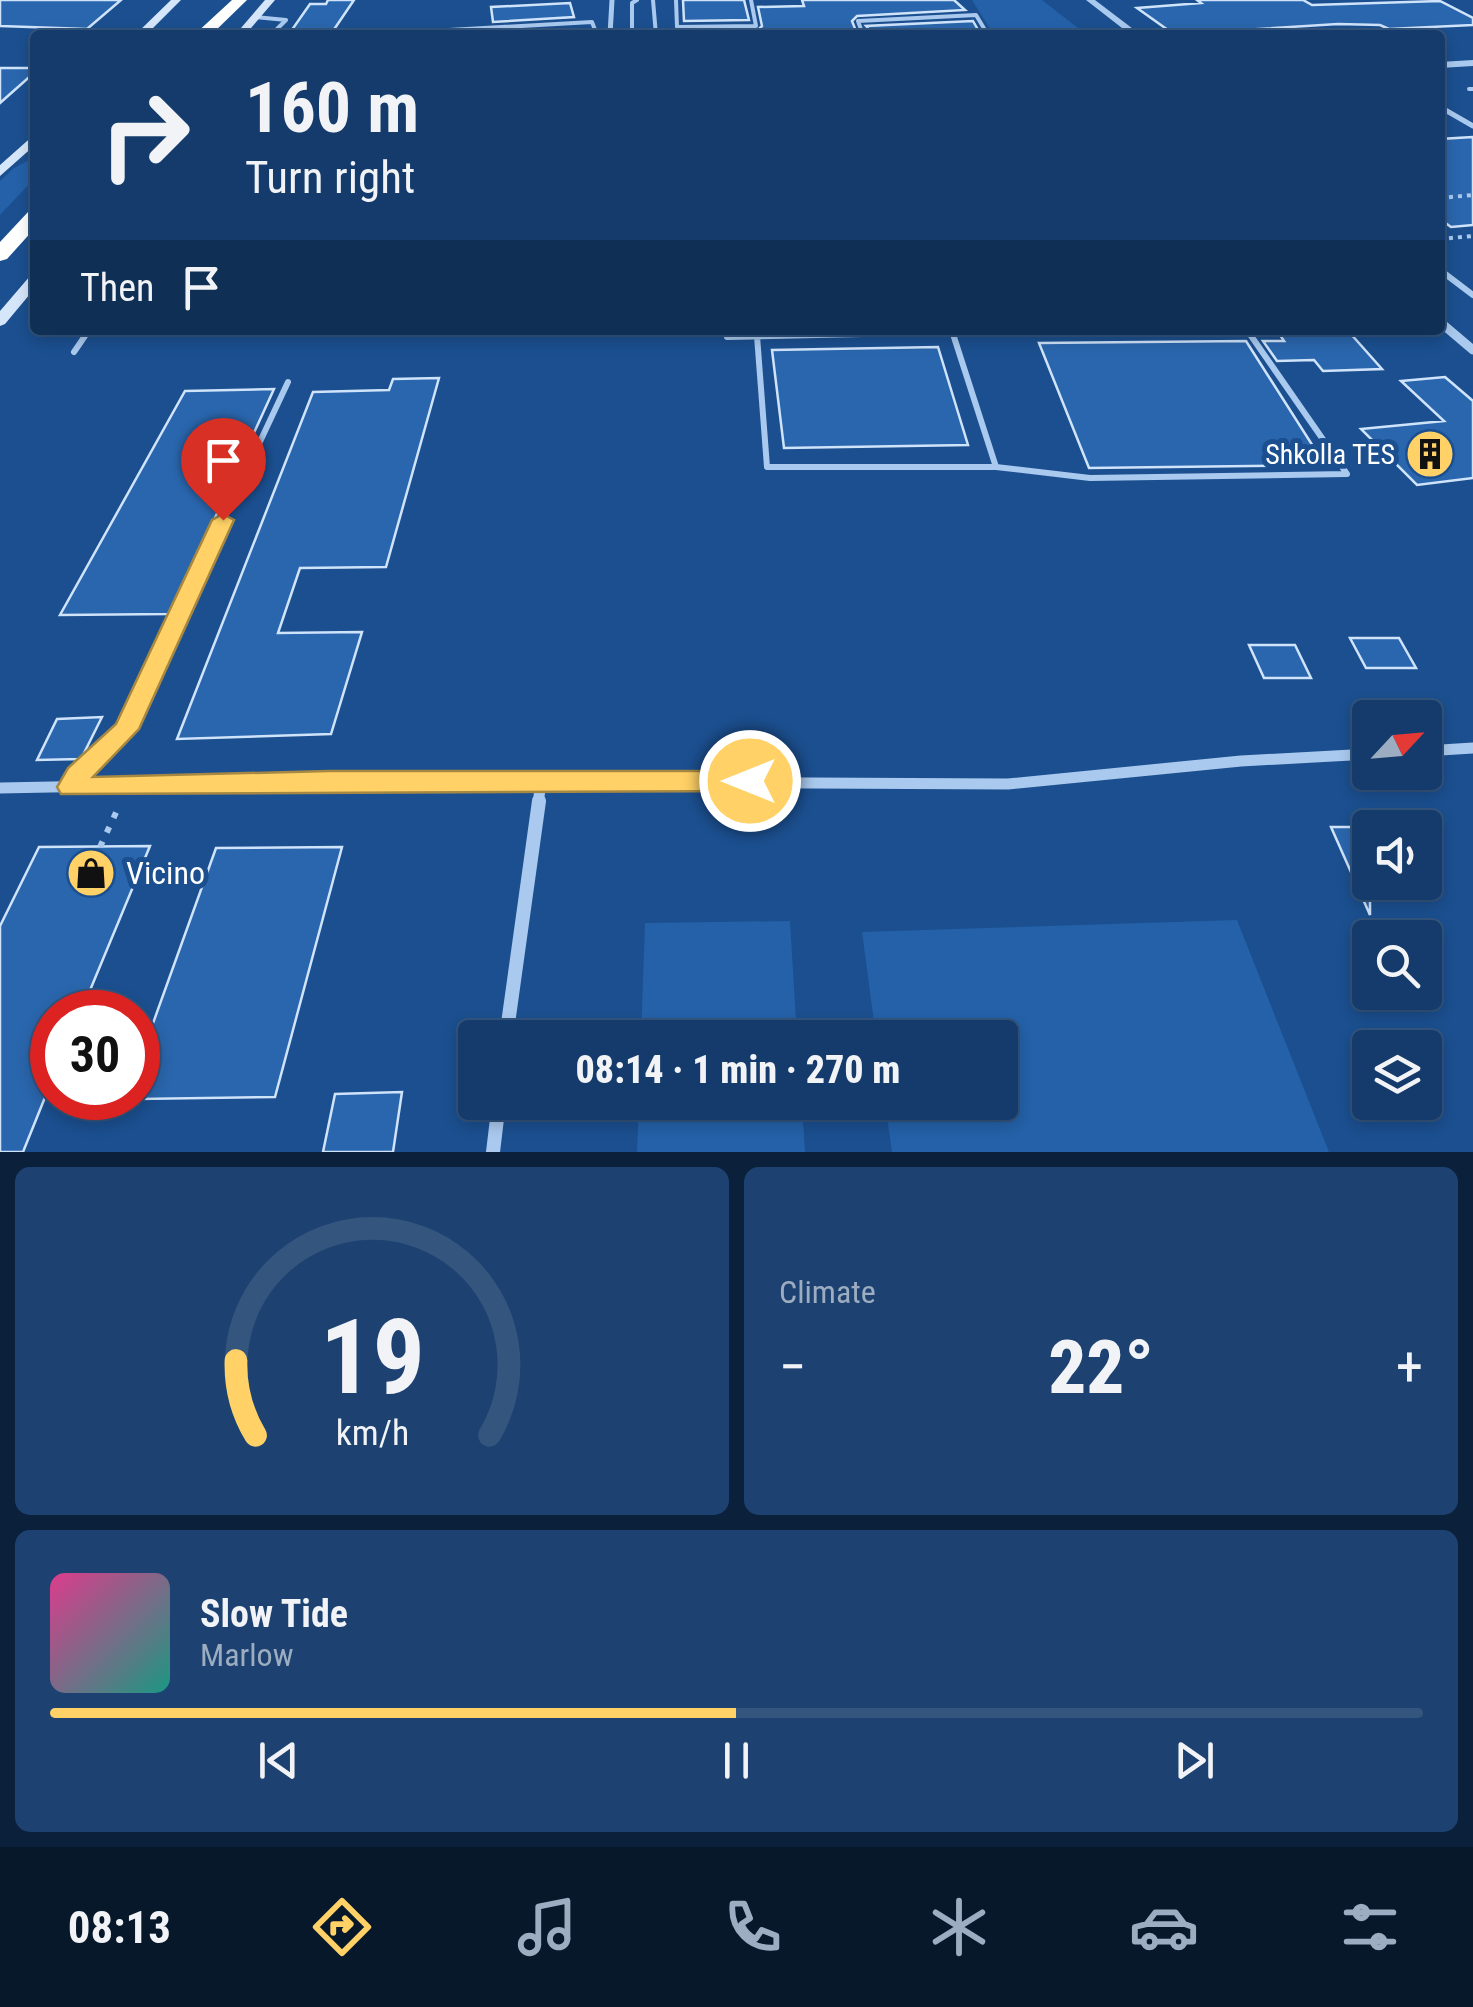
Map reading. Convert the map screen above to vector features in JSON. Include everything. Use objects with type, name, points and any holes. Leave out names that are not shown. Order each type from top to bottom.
[{"type":"highway","points":[[187,30],[215,0]]},
{"type":"highway","points":[[205,30],[232,0]]},
{"type":"highway","points":[[207,30],[240,0]]},
{"type":"highway","points":[[0,227],[30,195]]},
{"type":"highway","points":[[0,255],[30,222]]},
{"type":"main road","points":[[145,30],[176,0]]},
{"type":"main road","points":[[244,30],[270,0]]},
{"type":"main road","points":[[0,172],[30,143]]},
{"type":"main road","points":[[0,321],[30,285]]},
{"type":"street","points":[[610,30],[612,0]]},
{"type":"street","points":[[1090,0],[1129,30]]},
{"type":"street","points":[[1445,65],[1473,63]]},
{"type":"street","points":[[1445,110],[1473,126]]},
{"type":"street","points":[[1445,274],[1473,295]]},
{"type":"street","points":[[1445,326],[1473,350]]},
{"type":"street","points":[[1442,750],[1473,748]]},
{"type":"street","points":[[0,788],[541,782],[1008,784],[1241,761],[1352,755]]},
{"type":"street","points":[[508,1020],[541,782]]},
{"type":"street","points":[[493,1152],[496,1120]]},
{"type":"lane","points":[[632,30],[632,3],[637,0]]},
{"type":"lane","points":[[653,0],[656,30]]},
{"type":"lane","points":[[676,0],[677,27],[756,26],[751,0]]},
{"type":"lane","points":[[861,30],[858,21],[976,15],[985,30]]},
{"type":"lane","points":[[255,17],[286,20],[279,30]]},
{"type":"lane","points":[[450,30],[592,22],[594,30]]},
{"type":"lane","points":[[74,352],[86,335]]},
{"type":"lane","points":[[727,335],[805,335]]},
{"type":"lane","points":[[953,335],[996,467]]},
{"type":"lane","points":[[756,336],[767,468],[996,467],[1090,478],[1346,474],[1250,335]]},
{"type":"lane","points":[[70,787],[126,729],[288,382]]},
{"type":"path","points":[[1445,198],[1473,195]]},
{"type":"path","points":[[1445,239],[1473,236]]},
{"type":"path","points":[[100,847],[128,785]]},
{"type":"shaded area","points":[[972,0],[1042,0],[1081,30],[991,30]]},
{"type":"shaded area","points":[[30,160],[30,183],[0,215],[0,181]]},
{"type":"shaded area","points":[[1237,920],[1329,1152],[892,1152],[887,1120],[1018,1120],[1018,1020],[874,1020],[862,932]]},
{"type":"shaded area","points":[[790,921],[796,1020],[642,1020],[645,923]]},
{"type":"shaded area","points":[[638,1120],[803,1120],[805,1152],[637,1152]]},
{"type":"building","points":[[0,0],[121,0],[87,29],[0,26]]},
{"type":"building","points":[[328,0],[354,0],[334,30],[292,30],[310,4],[326,4]]},
{"type":"building","points":[[683,0],[744,0],[749,20],[684,21]]},
{"type":"building","points":[[802,0],[954,0],[965,10],[857,16],[852,21],[856,30],[758,30],[762,26],[758,7],[804,6]]},
{"type":"building","points":[[1197,0],[1303,0],[1312,5],[1440,1],[1473,18],[1473,25],[1389,29],[1380,25],[1338,24],[1261,30],[1168,30],[1137,8],[1201,3]]},
{"type":"building","points":[[570,3],[574,17],[493,22],[491,7]]},
{"type":"building","points":[[973,21],[978,30],[870,30],[866,26]]},
{"type":"building","points":[[0,68],[30,68],[30,76],[0,103]]},
{"type":"building","points":[[1473,137],[1473,225],[1451,227],[1445,223],[1445,139]]},
{"type":"building","points":[[1280,335],[1352,335],[1382,369],[1323,371],[1314,360],[1277,361],[1263,341],[1284,341]]},
{"type":"building","points":[[1246,341],[1325,465],[1089,468],[1039,343]]},
{"type":"building","points":[[938,347],[968,445],[784,448],[772,350]]},
{"type":"building","name":"Shkolla TES","points":[[1445,377],[1473,401],[1473,478],[1417,485],[1361,429],[1444,421],[1401,381]]},
{"type":"building","points":[[439,378],[386,567],[300,568],[278,633],[362,632],[331,734],[177,739],[313,392],[389,390],[393,379]]},
{"type":"building","points":[[274,389],[171,614],[60,615],[185,391]]},
{"type":"building","points":[[1350,638],[1399,638],[1416,668],[1366,668]]},
{"type":"building","points":[[1249,645],[1295,645],[1311,678],[1264,678]]},
{"type":"building","points":[[102,717],[81,759],[37,760],[57,719]]},
{"type":"building","points":[[1331,827],[1352,827],[1352,874]]},
{"type":"building","points":[[150,846],[90,990],[30,990],[30,1120],[36,1120],[23,1152],[0,1152],[0,926],[39,847]]},
{"type":"building","points":[[342,847],[275,1097],[160,1099],[160,1004],[216,848]]},
{"type":"building","points":[[402,1092],[393,1152],[323,1152],[335,1094]]},
{"type":"place","name":"Shkolla TES","points":[[1430,454]]},
{"type":"place","name":"Vicino","points":[[91,873]]},
{"type":"route","points":[[223,520],[126,729],[70,787],[328,781],[750,781]]}]
